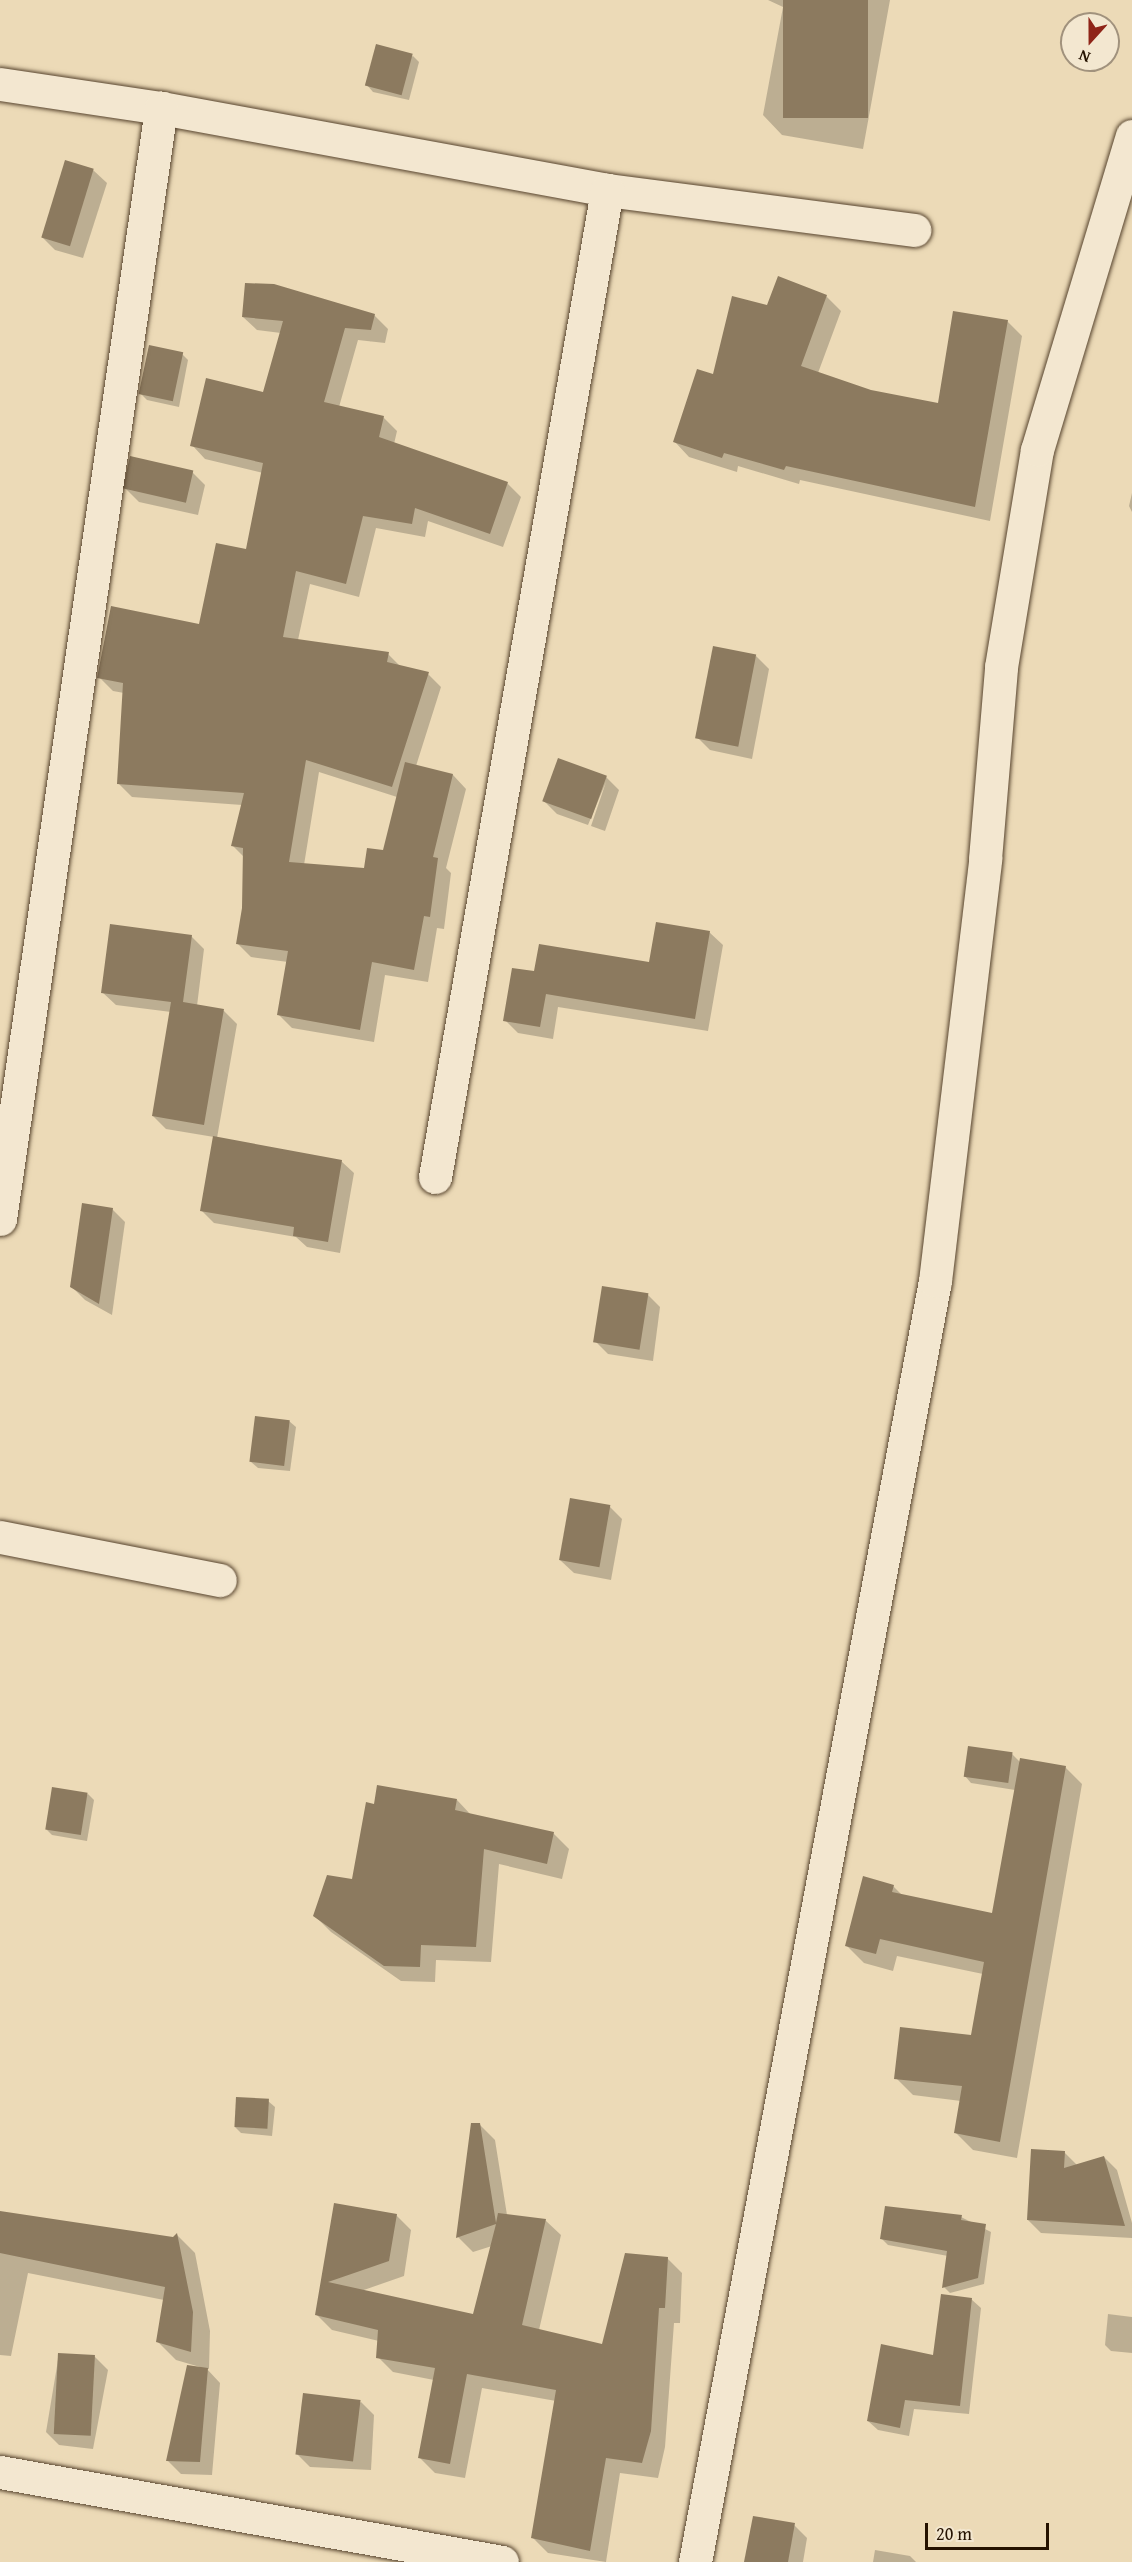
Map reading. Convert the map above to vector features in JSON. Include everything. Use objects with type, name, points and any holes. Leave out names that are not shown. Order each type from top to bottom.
[{"type":"street","points":[[0,84],[161,108],[607,190],[914,230]]},
{"type":"street","points":[[0,1219],[161,108]]},
{"type":"street","points":[[695,2562],[935,1281],[985,859],[1000,667],[1037,450],[1132,136]]},
{"type":"street","points":[[435,1177],[607,190]]},
{"type":"street","points":[[0,1537],[220,1580]]},
{"type":"street","points":[[0,2472],[502,2562]]},
{"type":"building","points":[[783,0],[868,0],[868,118],[783,118]]},
{"type":"building","points":[[376,44],[413,54],[402,95],[365,86]]},
{"type":"building","points":[[65,160],[94,169],[70,246],[41,237]]},
{"type":"building","points":[[778,276],[827,295],[801,366],[871,390],[938,403],[953,311],[1008,320],[975,507],[786,466],[784,470],[724,453],[722,458],[673,442],[697,369],[713,374],[732,296],[767,305]]},
{"type":"building","points":[[245,283],[274,284],[375,314],[371,330],[345,328],[324,402],[384,416],[379,437],[508,482],[490,534],[415,508],[412,524],[363,516],[346,584],[296,571],[283,637],[389,652],[387,662],[429,672],[392,787],[306,760],[289,862],[364,868],[367,848],[383,850],[405,762],[453,774],[433,857],[438,858],[430,917],[424,916],[414,970],[372,962],[360,1030],[277,1015],[288,951],[236,944],[242,908],[243,848],[231,846],[244,793],[117,784],[123,683],[97,678],[111,606],[199,624],[216,543],[246,549],[263,463],[190,446],[206,378],[263,392],[283,321],[242,317]]},
{"type":"building","points":[[149,345],[183,352],[173,401],[139,394]]},
{"type":"building","points":[[130,456],[193,471],[186,503],[123,488]]},
{"type":"building","points":[[713,646],[756,654],[738,747],[695,738]]},
{"type":"building","points":[[558,758],[607,776],[591,819],[542,801]]},
{"type":"building","points":[[656,922],[710,931],[695,1019],[546,994],[540,1027],[503,1021],[512,968],[534,971],[539,944],[649,962]]},
{"type":"building","points":[[110,924],[192,935],[183,1002],[224,1009],[204,1125],[152,1116],[171,1002],[101,993]]},
{"type":"building","points":[[213,1136],[342,1160],[328,1242],[293,1236],[294,1227],[200,1211]]},
{"type":"building","points":[[82,1203],[113,1208],[99,1304],[70,1287]]},
{"type":"building","points":[[602,1286],[648,1293],[640,1350],[593,1342]]},
{"type":"building","points":[[255,1416],[290,1420],[284,1466],[249,1462]]},
{"type":"building","points":[[570,1498],[610,1505],[599,1567],[559,1560]]},
{"type":"building","points":[[968,1746],[1013,1752],[1008,1783],[964,1777]]},
{"type":"building","points":[[1020,1758],[1066,1766],[1000,2142],[954,2133],[962,2086],[894,2079],[900,2027],[971,2035],[984,1962],[880,1939],[876,1954],[845,1946],[863,1876],[894,1885],[892,1892],[992,1913]]},
{"type":"building","points":[[377,1785],[457,1799],[455,1810],[554,1832],[547,1864],[484,1849],[476,1947],[421,1945],[420,1967],[384,1966],[313,1916],[327,1875],[352,1879],[366,1802],[374,1804]]},
{"type":"building","points":[[52,1787],[88,1793],[81,1835],[45,1829]]},
{"type":"building","points":[[236,2097],[269,2099],[267,2129],[234,2127]]},
{"type":"building","points":[[471,2123],[480,2123],[496,2223],[498,2213],[546,2219],[522,2325],[602,2344],[625,2253],[668,2257],[665,2308],[659,2308],[651,2431],[642,2463],[606,2458],[590,2551],[531,2538],[556,2390],[467,2374],[450,2464],[418,2458],[435,2368],[376,2358],[378,2330],[315,2315],[334,2203],[397,2214],[389,2261],[328,2282],[473,2314],[496,2224],[456,2238]]},
{"type":"building","points":[[1031,2149],[1065,2151],[1064,2168],[1104,2156],[1125,2226],[1027,2220]]},
{"type":"building","points":[[885,2206],[962,2215],[961,2220],[986,2224],[978,2278],[942,2288],[947,2251],[880,2239]]},
{"type":"building","points":[[0,2211],[173,2237],[177,2233],[193,2312],[191,2352],[156,2342],[165,2287],[0,2253]]},
{"type":"building","points":[[941,2294],[972,2298],[960,2406],[905,2400],[900,2428],[867,2421],[881,2344],[933,2355]]},
{"type":"building","points":[[58,2353],[95,2355],[91,2436],[54,2434]]},
{"type":"building","points":[[187,2365],[208,2368],[200,2462],[166,2461]]},
{"type":"building","points":[[303,2393],[361,2400],[353,2462],[295,2455]]},
{"type":"building","points":[[753,2516],[795,2523],[788,2562],[744,2562]]}]
